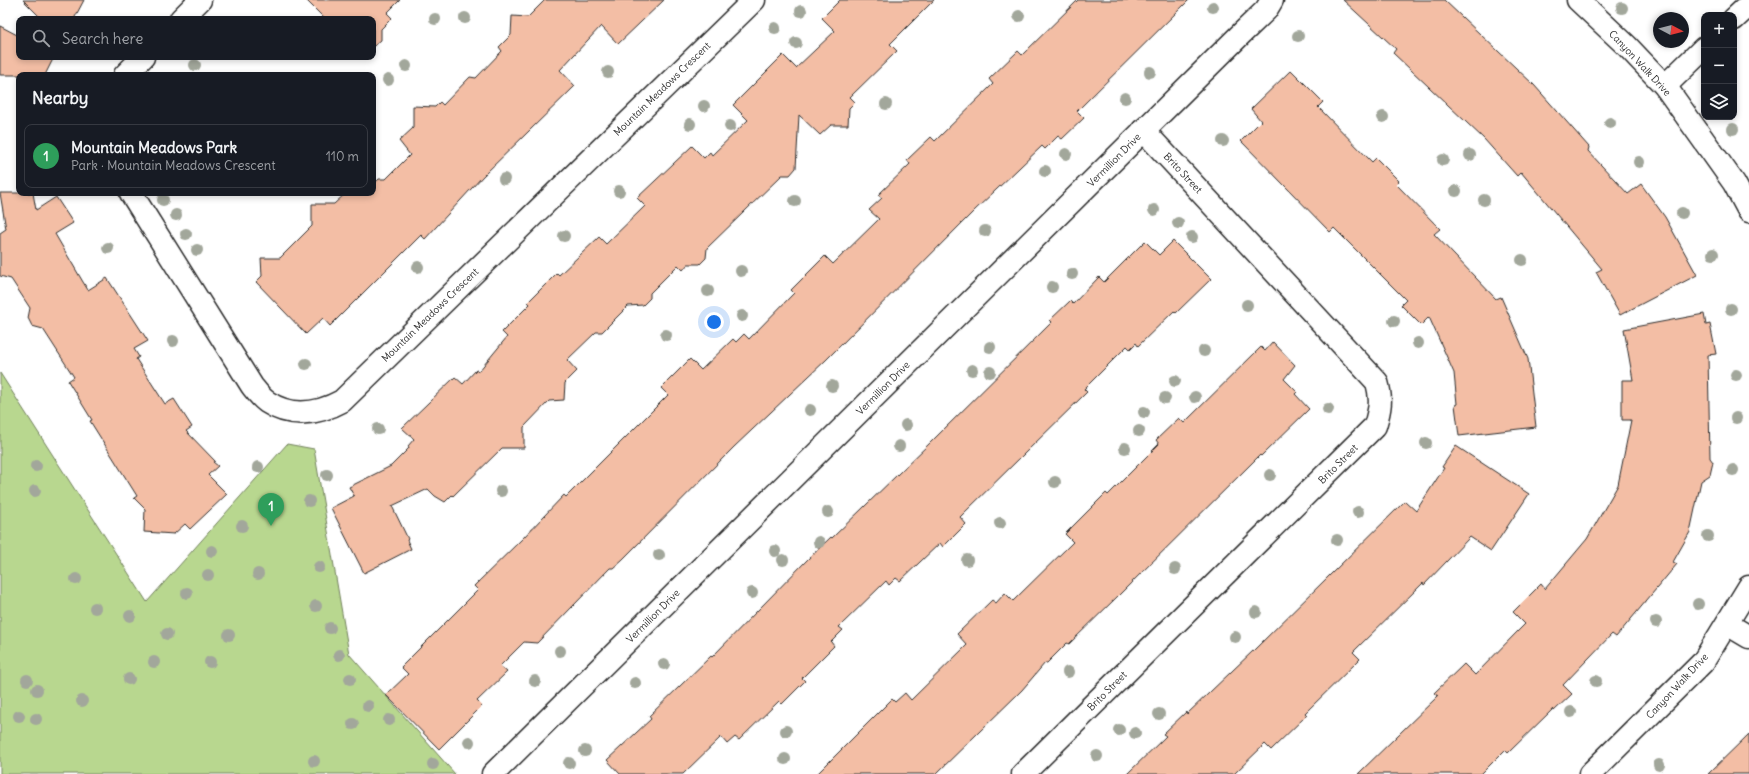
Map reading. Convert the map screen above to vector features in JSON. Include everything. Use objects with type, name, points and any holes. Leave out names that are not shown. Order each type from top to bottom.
[{"type":"street","points":[[184,16],[200,0]]},
{"type":"street","name":"Mountain Meadows Crescent","points":[[133,196],[252,386],[265,401],[283,410],[303,413],[327,409],[342,401],[754,0]]},
{"type":"street","name":"Vermillion Drive","points":[[493,774],[1266,10],[1272,0]]},
{"type":"street","name":"Canyon Walk Drive","points":[[1578,0],[1665,86],[1734,184],[1749,211]]},
{"type":"street","points":[[1737,16],[1749,5]]},
{"type":"street","points":[[1665,86],[1701,51]]},
{"type":"street","points":[[128,72],[140,60]]},
{"type":"street","name":"Brito Street","points":[[1023,774],[1375,426],[1381,406],[1381,395],[1377,382],[1143,130]]},
{"type":"street","name":"Canyon Walk Drive","points":[[1590,774],[1703,662],[1749,587]]},
{"type":"street","points":[[1727,624],[1749,636]]},
{"type":"green space","points":[[0,373],[147,602],[287,444],[314,449],[349,654],[455,774],[0,774]]},
{"type":"building","points":[[23,0],[84,0],[76,16],[39,16]]},
{"type":"building","points":[[306,0],[400,0],[387,13],[392,18],[381,29],[381,40],[376,44],[376,16],[322,16]]},
{"type":"building","points":[[545,0],[664,0],[618,44],[601,26],[560,70],[575,86],[483,176],[425,239],[421,235],[330,326],[323,318],[306,334],[256,282],[262,276],[261,258],[280,258],[312,226],[312,204],[334,204],[343,196],[376,196],[376,182],[379,179],[386,179],[410,155],[399,141],[413,128],[413,106],[435,107],[440,102],[443,105],[470,77],[476,78],[502,51],[499,47],[511,35],[512,16],[528,17]]},
{"type":"building","points":[[840,0],[934,0],[890,44],[897,51],[850,97],[855,102],[849,108],[848,125],[831,125],[820,135],[799,115],[796,168],[790,175],[782,175],[707,248],[706,258],[700,264],[688,264],[683,270],[678,265],[650,293],[650,298],[643,305],[628,306],[602,332],[596,332],[567,360],[577,371],[565,383],[564,400],[549,401],[524,427],[524,448],[502,448],[445,502],[435,496],[428,489],[392,506],[408,539],[407,540],[411,549],[364,573],[331,508],[354,496],[349,487],[391,466],[409,448],[408,446],[414,439],[402,428],[455,377],[463,384],[476,370],[479,371],[507,337],[502,332],[530,304],[528,302],[557,273],[559,275],[599,237],[606,244],[645,206],[637,198],[692,146],[704,158],[710,152],[712,155],[748,120],[733,105],[783,55],[796,68],[835,31],[822,18]]},
{"type":"building","points":[[1078,0],[1189,0],[1077,111],[1084,118],[1062,139],[1058,136],[1045,149],[1042,146],[974,211],[826,360],[734,447],[623,559],[613,568],[610,568],[537,643],[524,642],[500,666],[507,672],[477,701],[482,706],[439,749],[386,695],[408,674],[401,667],[478,590],[474,586],[564,495],[566,497],[668,395],[661,388],[690,359],[701,370],[733,339],[736,342],[744,334],[749,339],[794,293],[791,290],[825,256],[833,264],[879,219],[869,210],[882,198],[878,195],[910,164],[907,160],[931,137],[935,141],[993,84],[989,79],[1018,51],[1022,55]]},
{"type":"building","points":[[1343,0],[1444,0],[1534,85],[1589,147],[1588,151],[1628,194],[1641,184],[1665,217],[1697,275],[1620,315],[1596,272],[1602,269],[1521,172],[1517,176],[1484,139],[1393,53],[1396,49]]},
{"type":"building","points":[[0,26],[16,34],[16,60],[52,60],[46,72],[16,72],[16,75],[0,75]]},
{"type":"building","points":[[1291,70],[1323,102],[1318,107],[1372,162],[1376,158],[1399,181],[1396,184],[1440,229],[1434,234],[1496,299],[1501,297],[1528,359],[1536,427],[1459,436],[1455,405],[1457,404],[1454,373],[1429,317],[1421,325],[1401,305],[1406,300],[1334,228],[1330,232],[1241,141],[1261,121],[1251,109]]},
{"type":"building","points":[[0,193],[16,193],[16,196],[34,196],[36,210],[56,197],[73,223],[55,234],[88,290],[107,278],[148,341],[134,349],[139,357],[136,359],[165,404],[174,399],[192,427],[186,431],[218,466],[208,475],[227,494],[190,529],[185,524],[174,534],[144,532],[145,509],[134,498],[137,496],[90,421],[92,420],[68,381],[74,377],[43,329],[32,326],[28,318],[30,308],[11,279],[0,276],[0,233],[6,229]]},
{"type":"building","points":[[1145,241],[1159,255],[1173,241],[1211,279],[1176,313],[1174,311],[1138,346],[1136,343],[1130,349],[1127,346],[1084,389],[1087,392],[960,517],[966,524],[943,547],[940,543],[900,581],[896,578],[889,585],[886,581],[839,627],[843,630],[831,642],[834,646],[802,678],[805,681],[782,704],[779,701],[739,740],[735,737],[727,744],[721,737],[683,774],[620,774],[607,760],[651,719],[649,716],[711,656],[712,657],[808,559],[831,537],[832,538],[931,442],[1052,322],[1050,320],[1070,301],[1073,304],[1099,277],[1104,282]]},
{"type":"building","points":[[1704,314],[1706,325],[1710,324],[1716,354],[1708,355],[1710,458],[1713,462],[1710,475],[1701,481],[1690,532],[1673,562],[1677,564],[1616,637],[1612,634],[1563,685],[1572,694],[1554,711],[1553,709],[1508,753],[1505,750],[1481,774],[1358,774],[1438,696],[1434,693],[1464,664],[1475,675],[1525,624],[1513,612],[1541,584],[1545,589],[1587,539],[1618,485],[1631,420],[1622,420],[1622,380],[1633,380],[1624,329]]},
{"type":"building","points":[[1273,342],[1295,365],[1284,379],[1297,392],[1295,394],[1309,409],[1261,456],[1260,455],[1069,644],[1067,643],[1047,663],[1045,663],[1022,690],[936,774],[817,774],[892,699],[895,702],[905,693],[911,700],[967,645],[957,634],[992,600],[996,603],[1005,593],[1013,601],[1073,542],[1065,534],[1106,493],[1108,495],[1159,444],[1156,440],[1179,418],[1184,423],[1261,347],[1265,351]]},
{"type":"building","points":[[1456,446],[1529,494],[1491,551],[1470,537],[1424,585],[1423,583],[1353,652],[1360,659],[1305,713],[1307,715],[1271,750],[1265,744],[1234,774],[1127,774],[1166,736],[1163,734],[1186,712],[1187,714],[1254,650],[1405,501],[1416,511],[1444,468],[1442,467]]},
{"type":"building","points":[[1749,734],[1749,774],[1708,774]]},
{"type":"place","name":"Mountain Meadows Park","points":[[271,526]]}]
